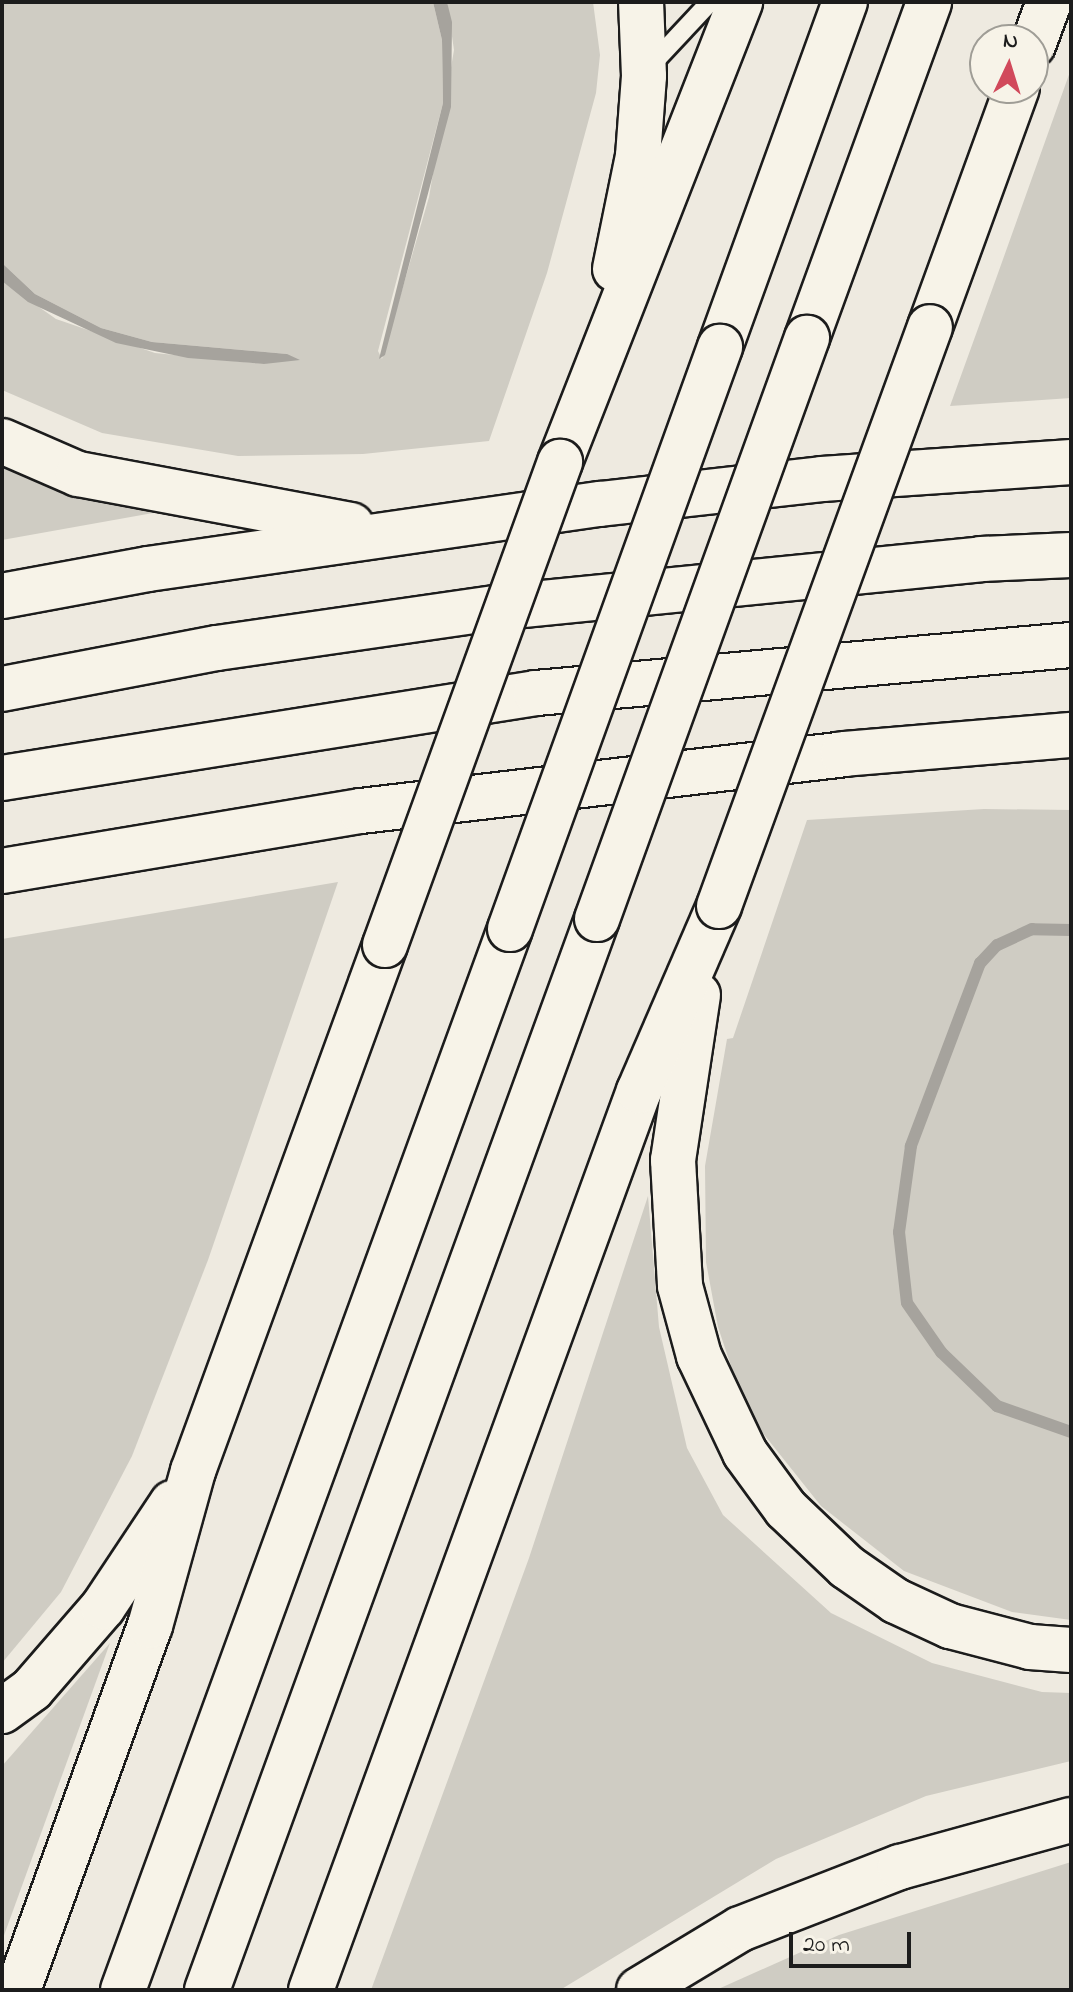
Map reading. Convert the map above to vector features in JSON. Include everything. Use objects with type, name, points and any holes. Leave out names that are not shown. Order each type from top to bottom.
[{"type":"highway","points":[[596,360],[638,156],[644,76],[641,2]]},
{"type":"highway","points":[[18,1990],[150,1626],[193,1471],[596,360],[678,172],[740,2]]},
{"type":"highway","points":[[123,1990],[845,2]]},
{"type":"highway","points":[[207,1990],[929,2]]},
{"type":"highway","points":[[1041,24],[1049,2]]},
{"type":"highway","points":[[311,1990],[639,1091],[714,919],[1011,104]]},
{"type":"highway","points":[[2,441],[78,474],[393,532]]},
{"type":"highway","points":[[2,596],[393,532],[822,479],[1071,462]]},
{"type":"highway","points":[[2,689],[217,648],[503,607],[981,559],[1071,555]]},
{"type":"highway","points":[[2,778],[536,693],[1071,645]]},
{"type":"highway","points":[[2,871],[361,811],[972,742],[1071,735]]},
{"type":"highway","points":[[972,742],[1071,767]]},
{"type":"highway","points":[[714,919],[680,1106],[674,1205],[680,1286],[721,1410],[786,1509],[859,1576],[896,1601],[950,1626],[1030,1647],[1071,1650]]},
{"type":"highway","points":[[17,1700],[103,1607],[193,1471]]},
{"type":"highway","points":[[639,1990],[740,1929],[900,1867],[1071,1820]]},
{"type":"lane","points":[[644,76],[662,48],[710,2]]},
{"type":"lane","points":[[2,1723],[17,1700]]},
{"type":"shaded area","points":[[2,2],[433,2],[442,40],[443,103],[378,351],[382,359],[429,197],[454,50],[447,2],[593,2],[600,55],[596,93],[547,273],[489,441],[363,454],[238,456],[102,433],[2,390],[2,281],[56,319],[155,353],[264,364],[287,354],[152,342],[101,328],[35,294],[2,263]]},
{"type":"shaded area","points":[[433,2],[447,2],[452,22],[451,107],[385,355],[379,359],[443,103],[442,40]]},
{"type":"shaded area","points":[[1071,69],[1071,398],[950,406],[997,276]]},
{"type":"shaded area","points":[[2,263],[35,294],[101,328],[152,342],[287,354],[300,360],[264,364],[188,358],[116,343],[28,302],[2,281]]},
{"type":"shaded area","points":[[2,468],[153,513],[2,540]]},
{"type":"shaded area","points":[[984,809],[1071,810],[1071,1620],[1012,1612],[904,1571],[821,1506],[762,1432],[737,1384],[718,1327],[706,1262],[705,1166],[727,1039],[733,1038],[807,820]]},
{"type":"shaded area","points":[[338,882],[208,1260],[132,1456],[61,1592],[2,1663],[2,939]]},
{"type":"shaded area","points":[[648,1196],[659,1327],[687,1448],[723,1515],[831,1613],[932,1663],[1042,1692],[1071,1693],[1071,1761],[926,1796],[776,1859],[560,1990],[371,1990],[529,1558]]},
{"type":"shaded area","points":[[110,1643],[2,1941],[2,1766]]},
{"type":"shaded area","points":[[1071,1862],[1071,1990],[716,1990],[839,1935]]},
{"type":"waterway","points":[[1071,930],[1032,929],[997,945],[980,963],[911,1146],[899,1232],[907,1303],[941,1352],[997,1406],[1071,1432]]}]
